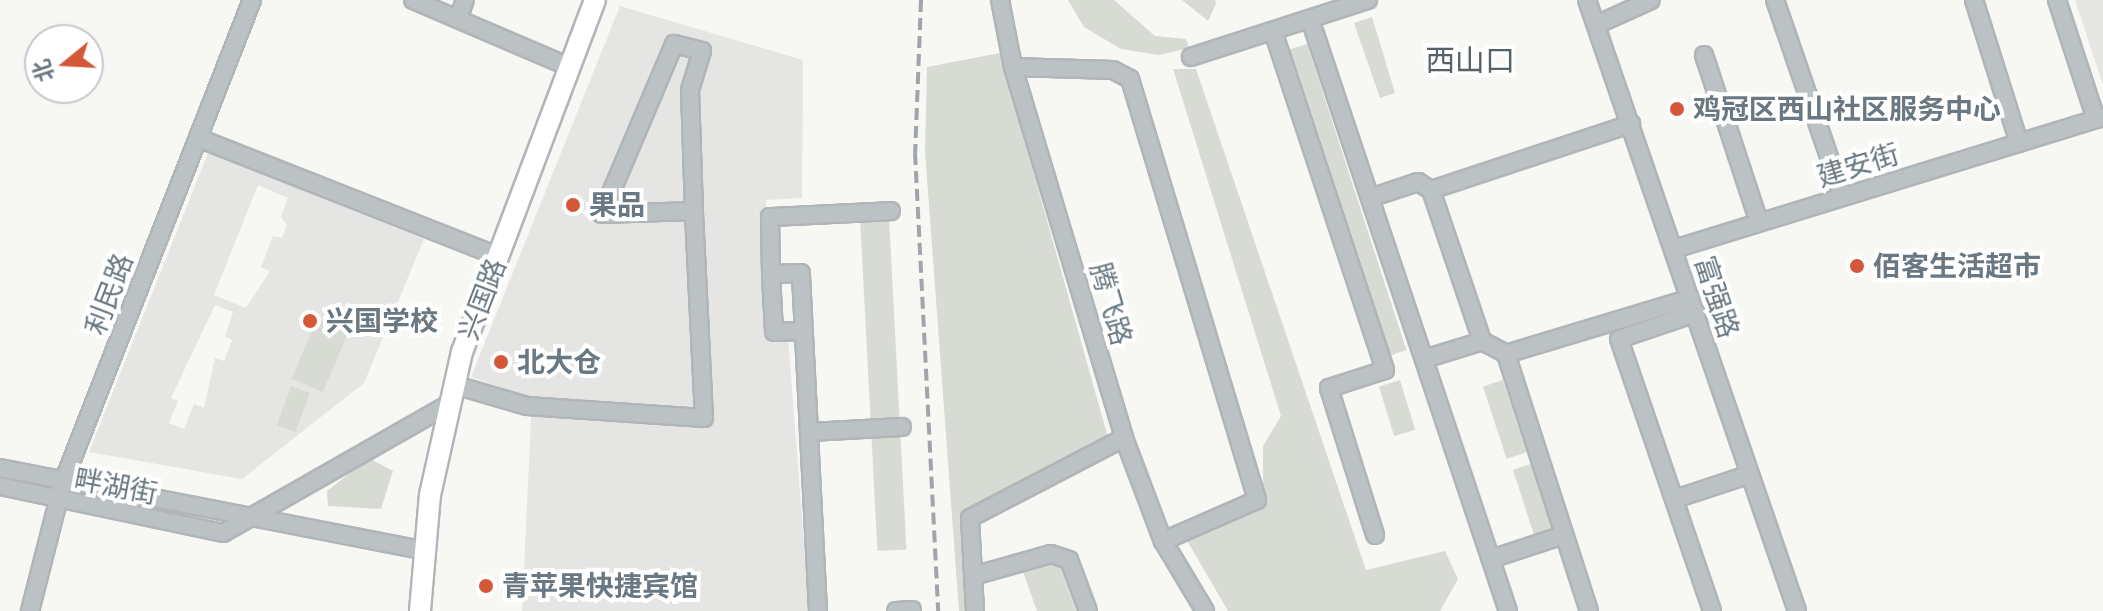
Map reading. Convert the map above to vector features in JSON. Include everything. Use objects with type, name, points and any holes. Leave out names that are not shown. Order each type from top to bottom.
[{"type":"main road","name":"兴国路","points":[[420,611],[426,551],[453,394],[498,256],[595,0]]},
{"type":"street","name":"利民路","points":[[30,611],[61,493],[252,0]]},
{"type":"street","points":[[413,0],[569,67]]},
{"type":"street","points":[[458,19],[465,0]]},
{"type":"street","name":"腾飞路","points":[[1000,0],[1013,67],[1124,438],[1163,541],[1205,611]]},
{"type":"street","points":[[1191,57],[1368,0]]},
{"type":"street","name":"富强路","points":[[1587,0],[1797,611]]},
{"type":"street","points":[[1596,25],[1651,0]]},
{"type":"street","points":[[1775,0],[1843,197]]},
{"type":"street","points":[[1974,0],[2019,143]]},
{"type":"street","points":[[2057,0],[2099,118]]},
{"type":"street","points":[[1310,19],[1508,611]]},
{"type":"street","points":[[1273,31],[1385,370],[1329,388],[1375,535]]},
{"type":"street","points":[[237,518],[453,394],[527,406],[704,418],[690,90],[702,51],[674,44],[602,214],[694,211]]},
{"type":"street","points":[[1704,55],[1759,222]]},
{"type":"street","points":[[1013,67],[1113,70],[1130,79],[1257,500],[1163,541]]},
{"type":"street","name":"建安街","points":[[1674,249],[2099,118]]},
{"type":"street","points":[[1431,190],[1631,124]]},
{"type":"street","points":[[198,138],[498,256]]},
{"type":"street","points":[[1370,198],[1418,182],[1431,190],[1483,341],[1506,354],[1589,611]]},
{"type":"street","points":[[804,331],[774,332],[770,217],[891,211]]},
{"type":"street","points":[[771,274],[801,273],[818,611]]},
{"type":"street","points":[[1506,354],[1693,305]]},
{"type":"street","points":[[1693,305],[1619,339],[1712,611]]},
{"type":"street","points":[[1424,359],[1483,341]]},
{"type":"street","points":[[809,432],[902,427]]},
{"type":"street","points":[[975,611],[970,518],[1124,438]]},
{"type":"street","points":[[0,468],[61,493],[237,518],[426,551]]},
{"type":"street","points":[[1675,499],[1748,475]]},
{"type":"street","name":"畔湖街","points":[[0,486],[61,493],[223,533],[237,518]]},
{"type":"street","points":[[1491,559],[1564,535]]},
{"type":"street","points":[[973,576],[1051,554],[1069,560],[1088,611]]},
{"type":"street","points":[[896,611],[912,610]]},
{"type":"shaded area","points":[[1068,0],[1114,0],[1155,36],[1186,39],[1189,48],[1159,55],[1121,49],[1084,27]]},
{"type":"shaded area","points":[[1182,0],[1215,0],[1216,4],[1208,21]]},
{"type":"shaded area","points":[[2075,0],[2103,0],[2103,85]]},
{"type":"shaded area","points":[[620,6],[803,60],[802,198],[766,200],[770,336],[788,335],[809,611],[522,611],[532,398],[471,377]]},
{"type":"shaded area","points":[[1372,17],[1395,93],[1380,98],[1354,23]]},
{"type":"shaded area","points":[[1307,44],[1407,350],[1385,357],[1285,51]]},
{"type":"shaded area","points":[[1000,53],[1109,441],[971,507],[977,611],[959,611],[925,151],[927,67]]},
{"type":"shaded area","points":[[1173,69],[1196,69],[1366,570],[1445,551],[1458,579],[1440,611],[1228,611],[1185,537],[1263,497],[1263,446],[1281,416]]},
{"type":"shaded area","name":"兴国学校","points":[[208,153],[424,239],[364,383],[242,479],[89,452]],"holes":[[[258,185],[288,198],[281,217],[287,225],[282,238],[273,236],[261,267],[270,271],[246,308],[214,295]],[[215,305],[233,312],[225,336],[232,340],[224,361],[215,358],[204,408],[194,404],[184,429],[169,423],[178,401],[171,398]]]},
{"type":"shaded area","points":[[889,217],[906,550],[877,551],[860,219]]},
{"type":"shaded area","points":[[317,319],[348,332],[323,392],[292,379]]},
{"type":"shaded area","points":[[1400,380],[1415,430],[1394,436],[1379,386]]},
{"type":"shaded area","points":[[1503,380],[1526,452],[1507,459],[1483,386]]},
{"type":"shaded area","points":[[291,386],[310,393],[295,432],[277,425]]},
{"type":"shaded area","points":[[369,458],[393,471],[381,509],[328,506],[327,491]]},
{"type":"shaded area","points":[[1531,464],[1553,532],[1535,537],[1513,470]]},
{"type":"shaded area","points":[[1046,562],[1060,567],[1076,611],[1037,611],[1022,569]]},
{"type":"railway","points":[[921,0],[915,153],[938,611]]},
{"type":"place","name":"鸡冠区西山社区服务中心","points":[[1677,109]]},
{"type":"place","name":"果品","points":[[573,205]]},
{"type":"place","name":"佰客生活超市","points":[[1857,266]]},
{"type":"place","name":"兴国学校","points":[[310,321]]},
{"type":"place","name":"北大仓","points":[[501,362]]},
{"type":"place","name":"青苹果快捷宾馆","points":[[486,586]]},
{"type":"district","name":"西山口","points":[[1470,60]]}]
